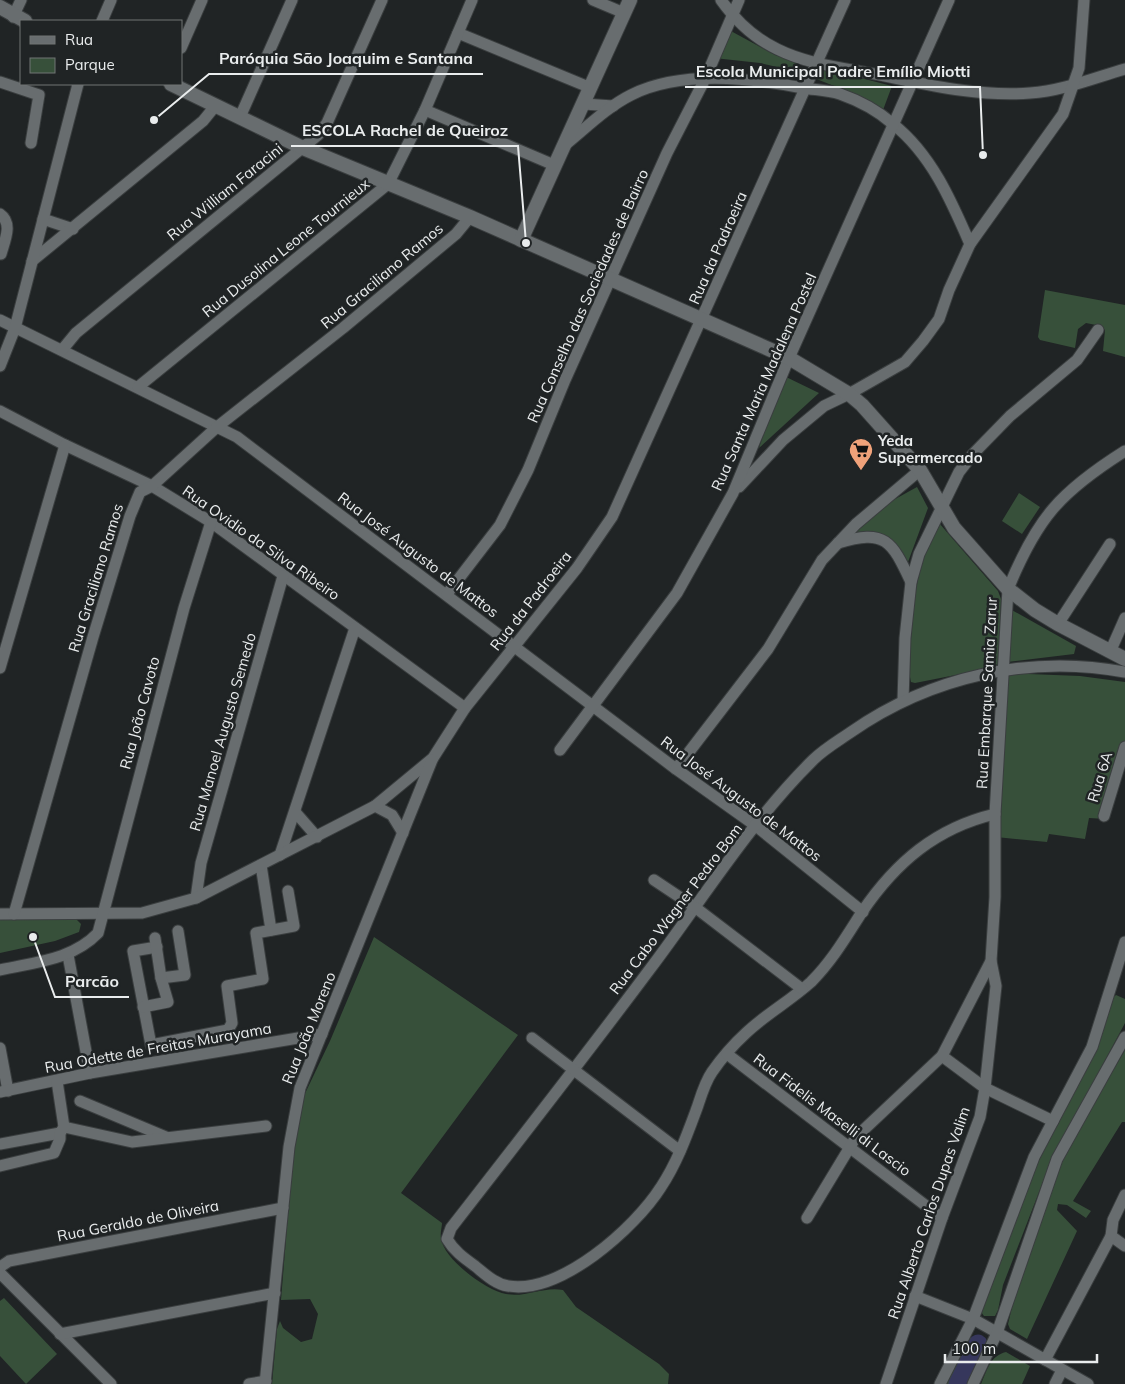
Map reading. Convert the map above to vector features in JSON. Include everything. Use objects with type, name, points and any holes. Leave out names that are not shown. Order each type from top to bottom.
[{"type":"street","points":[[0,7],[19,19],[21,0]]},
{"type":"street","points":[[102,20],[111,0]]},
{"type":"street","points":[[182,46],[202,0]]},
{"type":"street","points":[[240,117],[292,0]]},
{"type":"street","name":"Rua William Faracini","points":[[62,350],[76,333],[303,148],[328,123],[382,0]]},
{"type":"street","name":"Rua Dusolina Leone Tournieux","points":[[138,387],[388,184],[425,110],[472,0]]},
{"type":"street","points":[[521,240],[627,6],[593,0]]},
{"type":"street","points":[[722,0],[732,15],[749,32],[778,50],[817,63],[951,90],[1030,93],[1073,84],[1125,69]]},
{"type":"street","name":"Rua Conselho das Sociedades de Bairro","points":[[447,594],[490,540],[512,502],[667,153],[704,79],[738,0]]},
{"type":"street","name":"Rua da Padroeira","points":[[0,914],[142,913],[196,898],[375,806],[433,758],[465,708],[577,568],[612,517],[845,0]]},
{"type":"street","name":"Rua Santa Maria Madalena Postel","points":[[560,750],[677,593],[733,493],[789,358],[949,0]]},
{"type":"street","points":[[733,493],[803,423],[824,406],[849,394],[904,362],[940,318],[949,290],[970,244],[1063,114],[1079,68],[1084,0]]},
{"type":"street","points":[[458,33],[591,88]]},
{"type":"street","points":[[562,148],[613,106],[631,95],[648,88],[704,79],[731,78],[760,80],[838,94],[870,107],[894,125],[927,159],[945,188],[970,244]]},
{"type":"street","points":[[0,82],[39,95],[31,143]]},
{"type":"street","points":[[0,366],[15,328],[78,85]]},
{"type":"street","points":[[173,85],[303,148],[470,217],[611,281],[789,358],[849,394],[862,405],[920,470],[954,528],[1008,589],[1035,610],[1058,624],[1125,659]]},
{"type":"street","points":[[584,104],[613,106]]},
{"type":"street","points":[[32,261],[204,121],[216,105]]},
{"type":"street","points":[[425,110],[554,165]]},
{"type":"street","points":[[0,214],[5,217],[8,227],[2,254]]},
{"type":"street","name":"Rua Graciliano Ramos","points":[[14,914],[130,516],[140,492],[152,486],[217,427],[343,328],[456,234],[470,217]]},
{"type":"street","points":[[43,219],[73,229]]},
{"type":"street","name":"Rua José Augusto de Mattos","points":[[0,320],[236,437],[447,594],[676,769],[756,826],[863,912]]},
{"type":"street","points":[[903,701],[904,638],[911,582],[919,554],[959,472],[973,454],[1010,416],[1077,360],[1098,330]]},
{"type":"street","name":"Rua Ovidio da Silva Ribeiro","points":[[0,411],[65,445],[152,486],[211,522],[465,708]]},
{"type":"street","points":[[0,668],[65,445]]},
{"type":"street","name":"Rua Embarque Samia Zarur","points":[[992,958],[995,814],[1008,589],[1021,558],[1054,506],[1088,476],[1125,451]]},
{"type":"street","points":[[676,769],[768,649],[822,560],[837,544],[920,470]]},
{"type":"street","name":"Rua João Cavoto","points":[[103,913],[184,608],[211,522]]},
{"type":"street","points":[[837,544],[858,537],[873,536],[887,542],[898,554],[911,582]]},
{"type":"street","points":[[1058,624],[1110,544]]},
{"type":"street","name":"Rua Manoel Augusto Semedo","points":[[196,898],[201,863],[283,576]]},
{"type":"street","points":[[1110,652],[1125,618]]},
{"type":"street","points":[[280,855],[296,813],[355,628]]},
{"type":"street","name":"Rua Cabo Wagner Pedro Bom","points":[[680,1151],[662,1186],[644,1211],[619,1236],[590,1258],[562,1275],[528,1287],[499,1284],[454,1250],[447,1239],[451,1228],[574,1070],[756,826],[815,758],[879,713],[934,688],[1002,670],[1052,666],[1103,668],[1125,672]]},
{"type":"street","name":"Rua 6A","points":[[1104,816],[1125,747]]},
{"type":"street","name":"Rua João Moreno","points":[[266,1382],[289,1147],[300,1088],[433,758]]},
{"type":"street","points":[[375,806],[392,815],[403,833]]},
{"type":"street","points":[[296,813],[317,837]]},
{"type":"street","points":[[532,1038],[680,1151],[711,1073],[746,1033],[788,1003],[841,948],[863,912],[891,874],[914,854],[966,821],[995,814]]},
{"type":"street","points":[[261,865],[270,930]]},
{"type":"street","points":[[654,880],[696,908],[802,989]]},
{"type":"street","points":[[143,1007],[168,1002],[161,978],[156,943],[133,951],[143,1007],[151,1045],[228,1030],[232,1023],[227,986],[263,979],[256,933],[294,926],[288,891]]},
{"type":"street","points":[[0,970],[68,955],[82,948],[98,934],[103,913]]},
{"type":"street","points":[[161,978],[185,975],[178,931]]},
{"type":"street","points":[[940,1384],[973,1318],[1034,1157],[1092,1047],[1120,977],[1125,942]]},
{"type":"street","points":[[68,955],[90,1073]]},
{"type":"street","points":[[807,1218],[850,1146],[869,1124],[942,1056],[992,958]]},
{"type":"street","name":"Rua Alberto Carlos Dupas Valim","points":[[886,1384],[942,1218],[980,1117],[996,986],[992,958]]},
{"type":"street","name":"Rua Odette de Freitas Murayama","points":[[4,1092],[90,1073],[322,1034]]},
{"type":"street","points":[[973,1384],[998,1333],[1057,1159],[1125,1037]]},
{"type":"street","points":[[0,1048],[4,1092]]},
{"type":"street","name":"Rua Fidelis Maselli di Lascio","points":[[727,1054],[942,1218]]},
{"type":"street","points":[[942,1056],[985,1088],[1053,1122]]},
{"type":"street","points":[[0,1166],[54,1153],[62,1130],[56,1081]]},
{"type":"street","points":[[80,1101],[168,1138]]},
{"type":"street","points":[[0,1144],[62,1130],[122,1141],[168,1138],[266,1126]]},
{"type":"street","points":[[1045,1360],[1111,1236],[1113,1220],[1125,1195]]},
{"type":"street","name":"Rua Geraldo de Oliveira","points":[[0,1267],[9,1262],[283,1208]]},
{"type":"street","points":[[1111,1236],[1125,1246]]},
{"type":"street","points":[[0,1273],[111,1384]]},
{"type":"street","points":[[60,1334],[275,1294]]},
{"type":"street","points":[[915,1296],[973,1318],[1088,1384]]},
{"type":"street","points":[[1055,1384],[1062,1370]]},
{"type":"street","points":[[249,1384],[266,1382]]},
{"type":"green space","points":[[729,30],[775,55],[797,62],[794,71],[760,63],[714,58]]},
{"type":"green space","points":[[818,67],[892,86],[883,110],[859,96],[814,78]]},
{"type":"green space","points":[[1045,290],[1125,305],[1125,357],[1103,351],[1105,330],[1101,326],[1086,323],[1078,329],[1075,348],[1040,340],[1038,337]]},
{"type":"green space","points":[[782,375],[819,393],[759,448]]},
{"type":"green space","points":[[917,487],[928,508],[908,562],[894,543],[851,533],[888,503]]},
{"type":"green space","points":[[1019,493],[1040,507],[1022,534],[1002,521]]},
{"type":"green space","points":[[939,523],[998,591],[1001,599],[999,663],[991,668],[915,683],[911,682],[910,677],[911,637],[918,578],[923,559]]},
{"type":"green space","points":[[1010,609],[1076,646],[1074,654],[1007,662]]},
{"type":"green space","points":[[1004,673],[1080,676],[1125,682],[1125,756],[1106,819],[1089,818],[1085,839],[1049,834],[1047,842],[996,837]]},
{"type":"green space","points":[[0,919],[76,919],[81,924],[79,932],[55,941],[0,953]]},
{"type":"green space","points":[[374,937],[518,1035],[401,1193],[442,1223],[441,1236],[444,1246],[449,1255],[467,1273],[488,1287],[506,1294],[563,1290],[576,1307],[659,1364],[669,1374],[668,1384],[272,1384],[277,1329],[280,1321],[283,1328],[301,1342],[312,1339],[318,1314],[310,1299],[281,1300],[292,1165],[300,1104],[330,1041]]},
{"type":"green space","points":[[1116,995],[1125,999],[1125,1023],[1051,1161],[1003,1285],[998,1310],[995,1316],[984,1316],[981,1312],[1035,1164],[1110,1000]]},
{"type":"green space","points":[[1125,1050],[1125,1122],[1122,1122],[1073,1201],[1091,1211],[1086,1218],[1067,1205],[1058,1204],[1057,1210],[1077,1231],[1027,1339],[1010,1329],[1008,1324],[1016,1291],[1058,1170],[1075,1136]]},
{"type":"green space","points":[[4,1298],[57,1354],[26,1384],[0,1356],[0,1301]]},
{"type":"green space","points":[[969,1337],[985,1342],[966,1384],[947,1384]]},
{"type":"green space","points":[[1006,1352],[1030,1366],[1022,1384],[981,1384],[993,1360]]},
{"type":"waterway","points":[[958,1384],[978,1344]]},
{"type":"place","name":"Paróquia São Joaquim e Santana","points":[[154,120]]},
{"type":"place","name":"Escola Municipal Padre Emílio Miotti","points":[[983,155]]},
{"type":"place","name":"ESCOLA Rachel de Queiroz","points":[[526,243]]},
{"type":"place","name":"Yeda Supermercado","points":[[861,471]]},
{"type":"place","name":"Parcão","points":[[33,937]]}]
